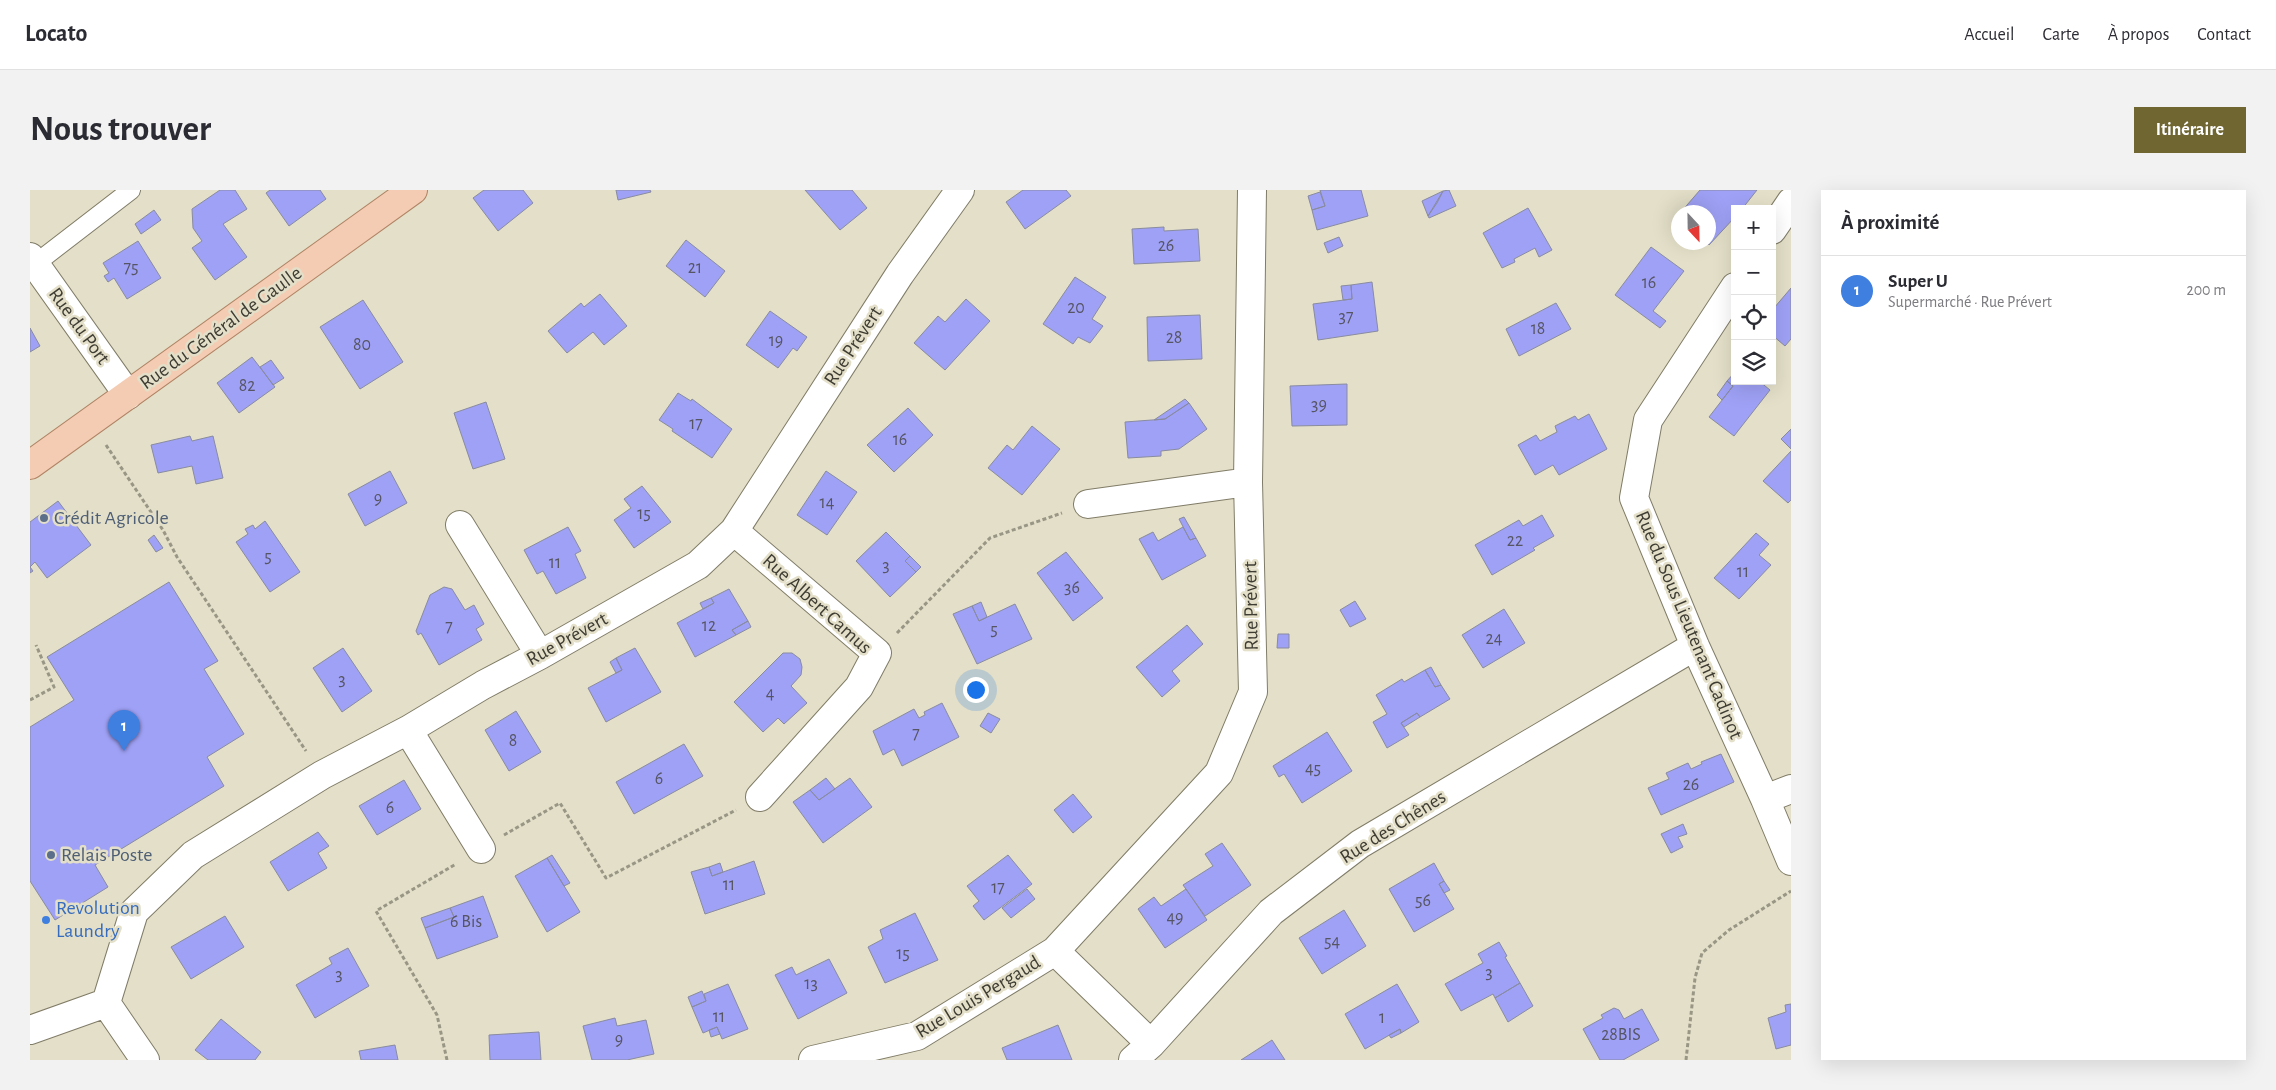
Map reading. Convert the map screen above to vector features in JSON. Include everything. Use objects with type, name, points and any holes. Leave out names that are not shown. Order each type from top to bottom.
[{"type":"main road","name":"Rue du Général de Gaulle","points":[[30,465],[413,190]]},
{"type":"street","name":"Rue Prévert","points":[[106,1003],[134,912],[193,855],[322,775],[408,730],[483,684],[540,655],[698,565],[734,531],[900,274],[960,190]]},
{"type":"street","name":"Rue Prévert","points":[[1055,951],[1219,773],[1253,692],[1248,482],[1252,190]]},
{"type":"street","points":[[1776,224],[1791,202]]},
{"type":"street","name":"Rue du Port","points":[[33,261],[128,395]]},
{"type":"street","name":"Rue du Sous Lieutenant Cadinot","points":[[1731,293],[1648,420],[1634,498],[1695,646],[1765,798],[1791,861]]},
{"type":"street","points":[[1088,504],[1248,482]]},
{"type":"street","points":[[460,525],[540,655]]},
{"type":"street","name":"Rue Albert Camus","points":[[734,531],[877,653],[859,687],[760,797]]},
{"type":"street","name":"Rue des Chênes","points":[[1142,1052],[1271,912],[1360,844],[1695,646]]},
{"type":"street","points":[[408,730],[481,849]]},
{"type":"street","points":[[1765,798],[1791,789]]},
{"type":"street","points":[[1055,951],[1142,1052]]},
{"type":"street","name":"Rue Louis Pergaud","points":[[813,1060],[917,1036],[1055,951]]},
{"type":"street","points":[[30,1030],[106,1003],[145,1060]]},
{"type":"lane","points":[[33,261],[131,190]]},
{"type":"path","points":[[92,420],[108,449],[163,530],[177,556],[322,775]]},
{"type":"path","points":[[877,653],[990,538],[1088,504]]},
{"type":"path","points":[[30,700],[54,688],[36,645]]},
{"type":"path","points":[[447,1060],[437,1015],[376,911],[560,803],[606,878],[760,797]]},
{"type":"path","points":[[1686,1060],[1695,978],[1702,953],[1729,930],[1791,891]]},
{"type":"building","points":[[220,190],[235,190],[247,209],[223,224],[247,257],[215,280],[192,248],[202,241],[193,228],[192,209]]},
{"type":"building","points":[[270,190],[320,190],[326,199],[289,226],[266,193]]},
{"type":"building","points":[[484,190],[523,190],[533,203],[498,231],[473,198]]},
{"type":"building","points":[[616,190],[650,190],[651,192],[618,200]]},
{"type":"building","points":[[805,190],[852,190],[867,208],[840,230]]},
{"type":"building","points":[[1023,190],[1066,190],[1071,196],[1025,229],[1006,202]]},
{"type":"building","points":[[1320,190],[1361,190],[1368,216],[1317,230],[1312,210],[1325,206]]},
{"type":"building","points":[[1449,190],[1456,206],[1429,218],[1428,216],[1443,191]]},
{"type":"building","points":[[1700,190],[1757,190],[1745,205],[1731,205],[1731,221],[1716,237],[1716,205],[1687,205]]},
{"type":"building","points":[[1443,191],[1437,203],[1428,216],[1422,201]]},
{"type":"building","points":[[1320,192],[1325,206],[1312,210],[1308,196]]},
{"type":"building","points":[[1528,208],[1552,250],[1539,257],[1535,248],[1514,259],[1515,262],[1502,268],[1483,233]]},
{"type":"building","points":[[154,210],[161,220],[141,234],[135,224]]},
{"type":"building","points":[[1164,227],[1164,231],[1198,229],[1200,261],[1134,264],[1132,229]]},
{"type":"building","points":[[1339,237],[1343,246],[1328,253],[1324,243]]},
{"type":"building","points":[[686,240],[725,271],[705,297],[666,266]]},
{"type":"building","points":[[138,241],[161,278],[127,299],[114,278],[108,282],[104,276],[109,273],[103,263]]},
{"type":"building","points":[[1651,247],[1684,271],[1653,311],[1666,321],[1660,328],[1615,295]]},
{"type":"building","points":[[1075,277],[1106,297],[1092,319],[1103,326],[1090,343],[1078,337],[1073,344],[1043,324]]},
{"type":"building","points":[[1372,282],[1378,331],[1318,340],[1313,304],[1352,299],[1351,285]]},
{"type":"building","points":[[1351,285],[1352,299],[1343,300],[1341,286]]},
{"type":"building","points":[[1791,288],[1791,339],[1785,346],[1776,338],[1776,306]]},
{"type":"building","points":[[600,294],[627,326],[604,345],[593,332],[567,353],[548,331],[581,303],[584,307]]},
{"type":"building","points":[[966,299],[990,321],[945,370],[914,343],[938,316],[945,322]]},
{"type":"building","points":[[363,300],[403,362],[360,389],[320,327]]},
{"type":"building","points":[[1556,303],[1571,329],[1519,356],[1506,329]]},
{"type":"building","points":[[770,311],[807,337],[797,351],[793,348],[778,368],[746,345]]},
{"type":"building","points":[[1200,315],[1202,359],[1148,361],[1147,317]]},
{"type":"building","points":[[30,328],[40,346],[30,352]]},
{"type":"building","points":[[252,357],[275,387],[239,413],[217,383]]},
{"type":"building","points":[[271,360],[284,378],[273,385],[260,367]]},
{"type":"building","points":[[1731,376],[1731,384],[1727,381]]},
{"type":"building","points":[[1727,381],[1733,386],[1722,400],[1717,395]]},
{"type":"building","points":[[1347,384],[1347,425],[1292,426],[1290,386]]},
{"type":"building","points":[[1732,385],[1764,385],[1770,390],[1734,436],[1709,417],[1733,386]]},
{"type":"building","points":[[678,393],[691,401],[692,399],[732,429],[712,458],[659,420]]},
{"type":"building","points":[[1185,399],[1189,403],[1165,419],[1154,420]]},
{"type":"building","points":[[486,402],[505,459],[473,469],[454,413]]},
{"type":"building","points":[[1189,403],[1207,429],[1179,449],[1161,451],[1161,456],[1128,458],[1125,422],[1165,419]]},
{"type":"building","points":[[908,408],[933,435],[894,472],[867,445]]},
{"type":"building","points":[[1589,414],[1607,449],[1559,475],[1553,465],[1535,475],[1518,445],[1536,435],[1540,441],[1557,432],[1555,426],[1575,416],[1578,420]]},
{"type":"building","points":[[1032,426],[1060,449],[1022,495],[988,468],[1007,445],[1013,450]]},
{"type":"building","points":[[1791,429],[1791,449],[1781,439]]},
{"type":"building","points":[[190,436],[192,441],[213,436],[223,478],[196,484],[192,466],[158,473],[151,445]]},
{"type":"building","points":[[1791,451],[1791,500],[1788,503],[1763,481]]},
{"type":"building","points":[[390,471],[407,503],[365,526],[348,494]]},
{"type":"building","points":[[826,471],[857,492],[827,535],[797,515]]},
{"type":"building","points":[[642,486],[671,522],[634,548],[614,520],[631,508],[624,499]]},
{"type":"building","points":[[58,501],[91,545],[47,578],[35,562],[30,567],[30,522]]},
{"type":"building","points":[[1542,515],[1554,536],[1533,548],[1535,550],[1492,575],[1475,545],[1519,520],[1523,526]]},
{"type":"building","points":[[1184,517],[1196,538],[1190,540],[1179,519]]},
{"type":"building","points":[[265,521],[300,572],[270,592],[236,542],[248,534],[245,529],[253,525],[255,529]]},
{"type":"building","points":[[568,527],[581,551],[575,554],[586,578],[556,594],[543,571],[537,574],[524,550]]},
{"type":"building","points":[[1183,527],[1190,540],[1196,538],[1206,556],[1162,580],[1139,539],[1153,532],[1158,541]]},
{"type":"building","points":[[886,532],[910,556],[905,561],[916,572],[890,597],[856,561]]},
{"type":"building","points":[[1756,533],[1769,544],[1759,555],[1771,565],[1739,599],[1714,578]]},
{"type":"building","points":[[154,535],[163,548],[156,552],[148,540]]},
{"type":"building","points":[[1066,552],[1103,598],[1073,621],[1037,573]]},
{"type":"building","points":[[910,556],[921,567],[916,572],[905,561]]},
{"type":"building","points":[[169,582],[218,661],[204,669],[244,734],[207,757],[224,786],[95,865],[108,887],[55,920],[30,881],[30,727],[74,700],[47,657]]},
{"type":"building","points":[[444,587],[452,589],[465,610],[474,605],[484,624],[476,629],[482,640],[439,665],[421,633],[418,635],[416,631],[430,595]]},
{"type":"building","points":[[729,589],[748,621],[732,630],[736,635],[695,657],[677,623],[714,603],[711,598]]},
{"type":"building","points":[[711,598],[714,603],[703,609],[700,603]]},
{"type":"building","points":[[1355,601],[1366,619],[1350,627],[1340,610]]},
{"type":"building","points":[[981,602],[987,617],[979,621],[972,606]]},
{"type":"building","points":[[1015,604],[1032,639],[977,664],[953,614],[972,606],[979,621]]},
{"type":"building","points":[[1504,609],[1525,643],[1483,668],[1462,635]]},
{"type":"building","points":[[748,621],[751,627],[736,635],[732,630]]},
{"type":"building","points":[[1187,625],[1203,644],[1172,671],[1180,681],[1162,697],[1136,667]]},
{"type":"building","points":[[1278,634],[1289,634],[1289,648],[1277,648]]},
{"type":"building","points":[[343,648],[372,691],[342,712],[313,668]]},
{"type":"building","points":[[635,648],[661,692],[606,722],[588,688],[622,670],[616,658]]},
{"type":"building","points":[[783,653],[792,653],[800,659],[801,675],[791,686],[807,703],[784,724],[778,718],[763,732],[734,702]]},
{"type":"building","points":[[616,658],[622,670],[616,673],[610,662]]},
{"type":"building","points":[[1431,667],[1441,685],[1435,687],[1425,670]]},
{"type":"building","points":[[1425,670],[1435,687],[1441,685],[1450,699],[1420,717],[1417,713],[1401,723],[1409,735],[1387,748],[1373,722],[1387,714],[1376,695],[1402,679],[1404,682]]},
{"type":"building","points":[[942,703],[959,737],[902,766],[894,749],[883,755],[873,731],[914,709],[919,718],[925,715],[924,712]]},
{"type":"building","points":[[516,711],[541,752],[509,771],[485,730]]},
{"type":"building","points":[[988,713],[1000,719],[991,733],[980,726]]},
{"type":"building","points":[[1417,713],[1420,717],[1404,727],[1401,723]]},
{"type":"building","points":[[1327,732],[1352,771],[1302,803],[1284,774],[1279,777],[1273,766]]},
{"type":"building","points":[[684,744],[703,776],[634,814],[616,782]]},
{"type":"building","points":[[1721,754],[1734,782],[1661,815],[1648,788],[1669,779],[1666,773],[1688,763],[1691,769],[1702,764],[1701,762]]},
{"type":"building","points":[[826,778],[835,789],[819,800],[810,790]]},
{"type":"building","points":[[850,778],[872,807],[823,843],[793,802],[810,790],[819,800]]},
{"type":"building","points":[[404,780],[421,809],[377,835],[359,806]]},
{"type":"building","points":[[1073,794],[1092,817],[1073,833],[1054,810]]},
{"type":"building","points":[[1683,824],[1687,834],[1678,837],[1683,847],[1671,853],[1661,834]]},
{"type":"building","points":[[318,832],[329,846],[318,853],[327,868],[288,891],[270,862]]},
{"type":"building","points":[[1222,843],[1251,885],[1205,916],[1183,885],[1213,866],[1205,854]]},
{"type":"building","points":[[552,855],[570,883],[564,886],[547,858]]},
{"type":"building","points":[[1008,855],[1032,884],[984,920],[973,906],[979,901],[967,886]]},
{"type":"building","points":[[547,858],[580,912],[547,932],[515,876]]},
{"type":"building","points":[[754,861],[765,894],[705,914],[691,872],[709,867],[712,876]]},
{"type":"building","points":[[720,863],[723,872],[712,876],[709,867]]},
{"type":"building","points":[[1434,863],[1444,881],[1439,884],[1454,909],[1414,932],[1389,889]]},
{"type":"building","points":[[1444,881],[1450,890],[1444,893],[1439,884]]},
{"type":"building","points":[[1027,889],[1035,899],[1011,918],[1002,908]]},
{"type":"building","points":[[1186,889],[1207,920],[1165,948],[1138,909],[1154,897],[1161,906]]},
{"type":"building","points":[[483,896],[498,937],[437,959],[425,928],[454,917],[450,908]]},
{"type":"building","points":[[450,908],[454,917],[425,928],[421,918]]},
{"type":"building","points":[[1344,910],[1366,946],[1322,974],[1299,938]]},
{"type":"building","points":[[915,913],[938,960],[885,983],[868,947],[883,939],[880,930]]},
{"type":"building","points":[[225,916],[244,947],[191,979],[171,947]]},
{"type":"building","points":[[1499,942],[1520,983],[1495,998],[1493,994],[1461,1011],[1445,984],[1483,963],[1478,954]]},
{"type":"building","points":[[348,948],[369,986],[315,1018],[296,985],[332,964],[329,958]]},
{"type":"building","points":[[829,959],[847,993],[798,1019],[775,975],[792,967],[796,975]]},
{"type":"building","points":[[1520,983],[1533,1006],[1508,1022],[1495,998]]},
{"type":"building","points":[[728,984],[748,1029],[722,1039],[717,1027],[703,1033],[692,1007],[706,1001],[704,994]]},
{"type":"building","points":[[1397,984],[1419,1022],[1401,1033],[1400,1029],[1365,1049],[1345,1014]]},
{"type":"building","points":[[702,991],[706,1001],[692,1007],[688,997]]},
{"type":"building","points":[[1791,1004],[1791,1045],[1776,1049],[1768,1018],[1786,1012],[1785,1005]]},
{"type":"building","points":[[1614,1008],[1619,1010],[1624,1019],[1642,1009],[1659,1040],[1623,1060],[1600,1060],[1583,1029],[1603,1018],[1601,1015]]},
{"type":"building","points":[[615,1018],[617,1026],[646,1020],[654,1054],[627,1060],[592,1060],[583,1026]]},
{"type":"building","points":[[221,1019],[261,1052],[255,1060],[208,1060],[195,1050]]},
{"type":"building","points":[[1058,1025],[1072,1060],[1007,1060],[1002,1048]]},
{"type":"building","points":[[717,1027],[720,1034],[711,1037],[709,1030]]},
{"type":"building","points":[[1400,1029],[1401,1033],[1391,1038],[1389,1035]]},
{"type":"building","points":[[539,1032],[541,1060],[490,1060],[489,1035]]},
{"type":"building","points":[[1272,1040],[1285,1060],[1241,1060]]},
{"type":"building","points":[[395,1045],[398,1060],[361,1060],[359,1051]]},
{"type":"place","name":"Crédit Agricole","points":[[44,518]]},
{"type":"place","name":"Super U","points":[[124,751]]},
{"type":"place","name":"Relais Poste","points":[[51,855]]},
{"type":"place","name":"Revolution Laundry","points":[[46,920]]}]
